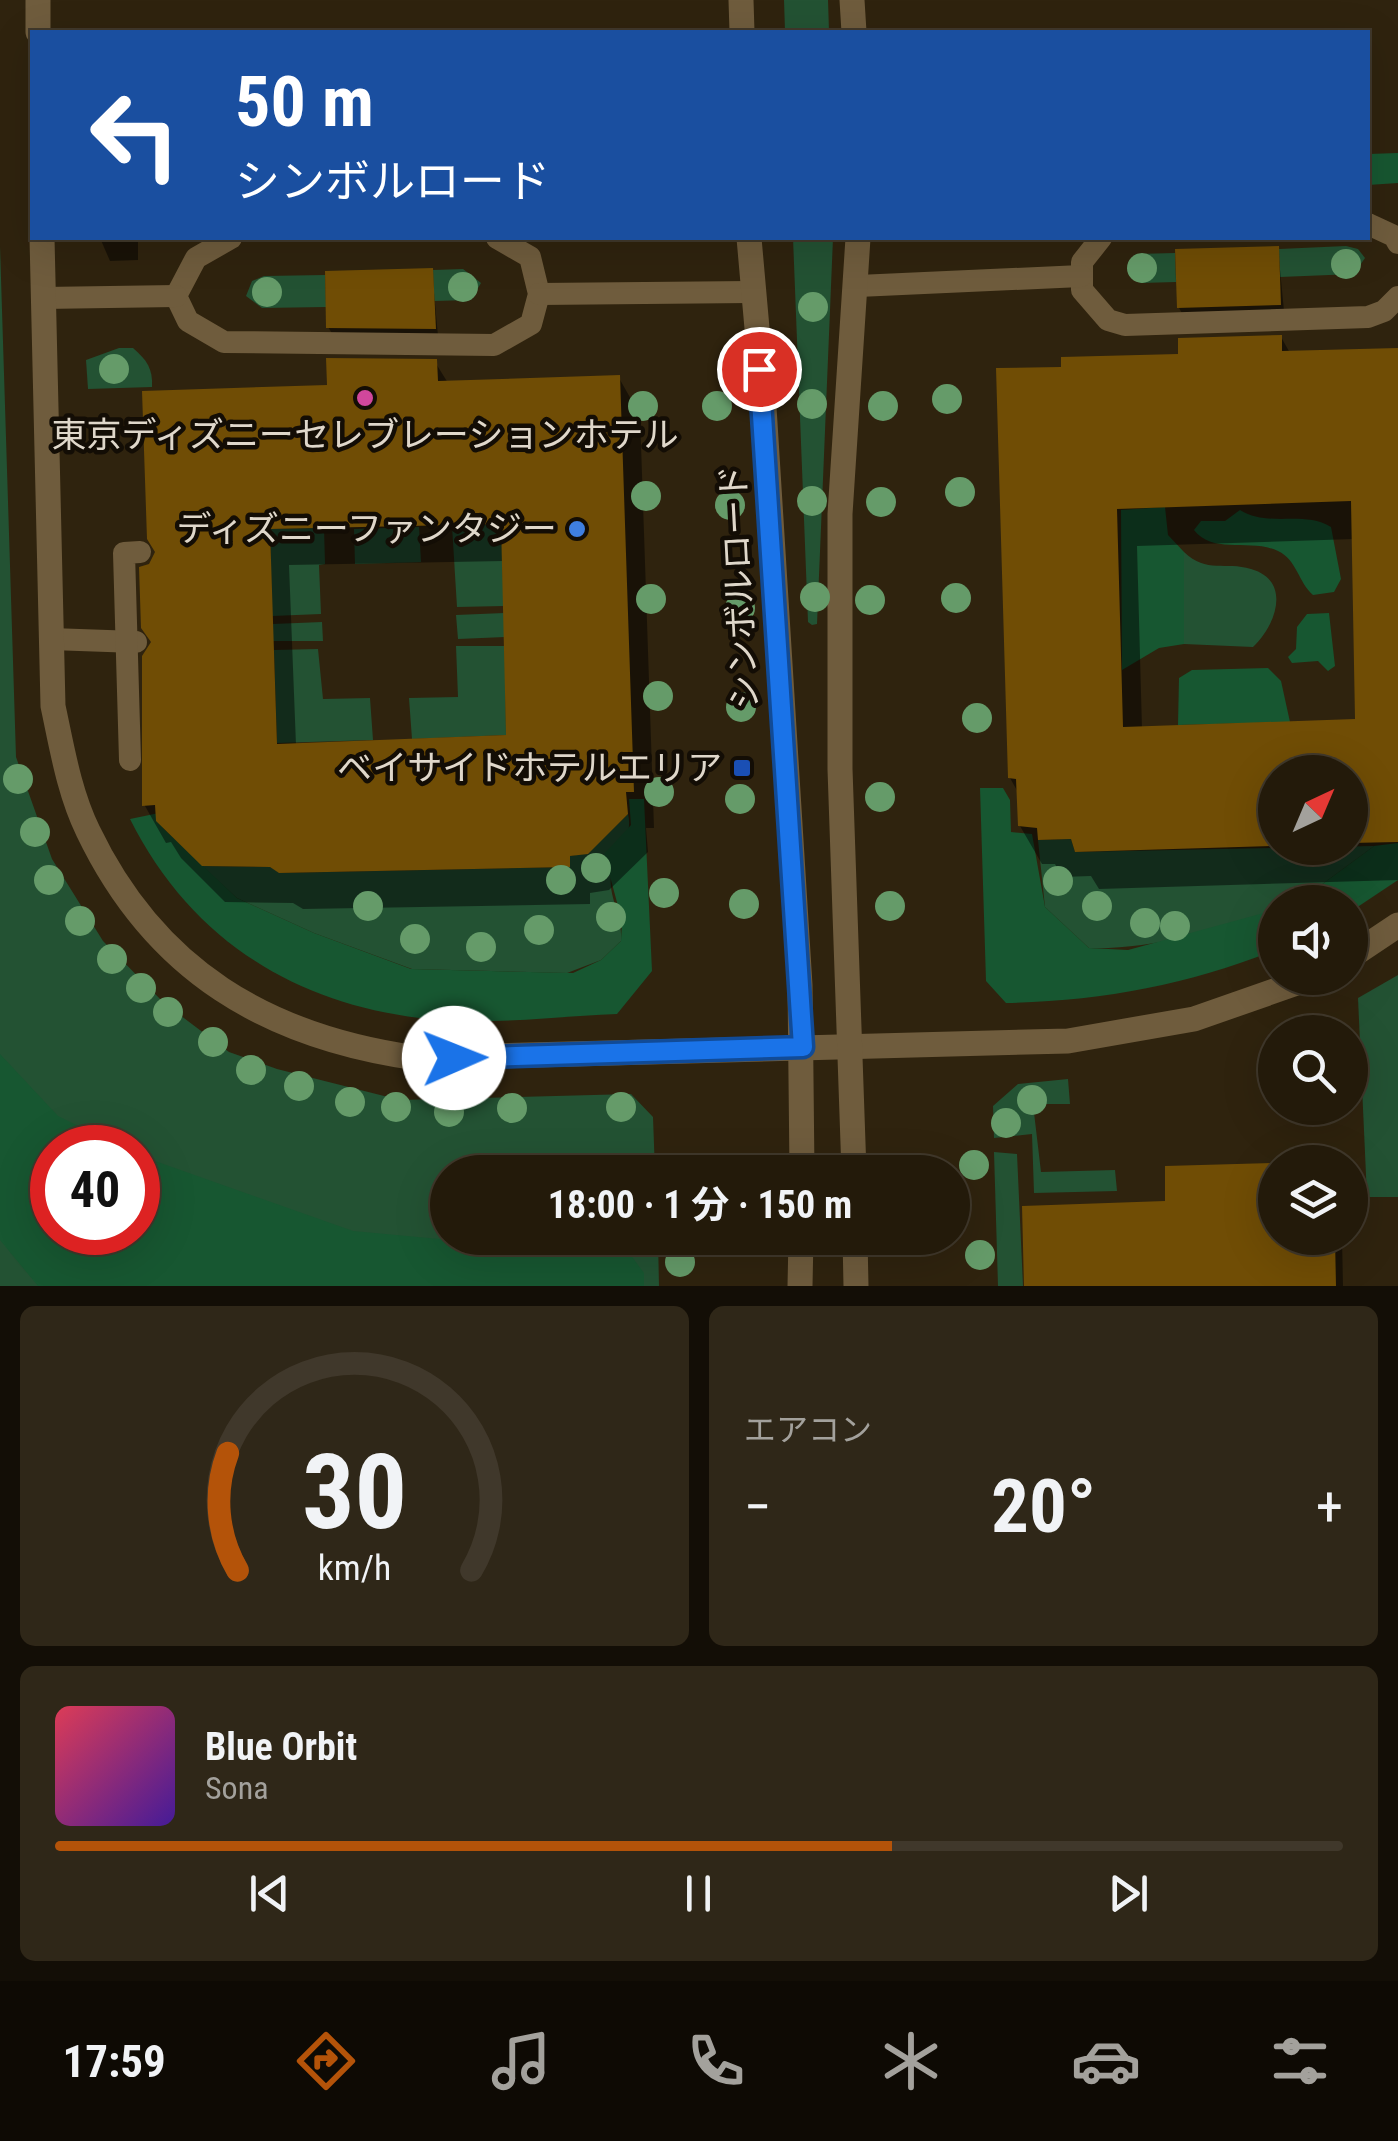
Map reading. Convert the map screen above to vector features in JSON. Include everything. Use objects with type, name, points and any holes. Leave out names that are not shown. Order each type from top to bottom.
[{"type":"street","points":[[38,0],[38,30]]},
{"type":"street","points":[[741,0],[742,30]]},
{"type":"street","points":[[852,0],[854,30]]},
{"type":"street","points":[[42,240],[54,706],[67,772],[86,828],[114,878],[147,922],[216,987],[263,1017],[346,1046],[416,1058],[1068,1040],[1136,1031],[1269,995]]},
{"type":"street","name":"シンボルロード","points":[[748,240],[750,292],[764,407],[803,1047],[802,1155]]},
{"type":"street","points":[[854,1155],[853,1045],[840,769],[840,550],[858,240]]},
{"type":"street","points":[[1368,944],[1398,925]]},
{"type":"street","points":[[800,1286],[801,1255]]},
{"type":"street","points":[[855,1255],[856,1286]]},
{"type":"lane","points":[[1370,225],[1394,236],[1398,243]]},
{"type":"lane","points":[[176,296],[196,258],[228,240]]},
{"type":"lane","points":[[176,296],[188,321],[224,342],[494,345],[531,324],[539,294],[530,256],[501,240]]},
{"type":"lane","points":[[1100,240],[1082,262],[1082,290],[1108,320],[1124,325],[1368,317],[1384,311],[1398,297]]},
{"type":"lane","points":[[858,286],[1081,276]]},
{"type":"lane","points":[[539,294],[750,292]]},
{"type":"lane","points":[[43,298],[176,296]]},
{"type":"lane","points":[[130,760],[132,642],[124,552],[140,552]]},
{"type":"lane","points":[[51,639],[132,642]]},
{"type":"green space","points":[[784,0],[828,0],[829,30],[785,30]]},
{"type":"green space","points":[[1398,153],[1398,183],[1370,185],[1370,154]]},
{"type":"green space","points":[[793,240],[833,240],[817,624],[808,622]]},
{"type":"green space","points":[[0,246],[16,757],[52,859],[103,941],[164,1003],[229,1052],[277,1069],[400,1100],[631,1094],[653,1117],[654,1155],[430,1155],[430,1255],[658,1255],[659,1286],[0,1286]]},
{"type":"green space","points":[[1279,249],[1358,249],[1365,258],[1354,274],[1280,277]]},
{"type":"green space","points":[[1175,253],[1176,282],[1141,283],[1129,275],[1128,263],[1136,254]]},
{"type":"green space","points":[[463,269],[481,283],[471,300],[434,301],[433,270]]},
{"type":"green space","points":[[325,275],[326,307],[262,308],[246,296],[252,281],[264,276]]},
{"type":"green space","points":[[119,348],[133,348],[142,357],[150,370],[152,387],[88,389],[86,360]]},
{"type":"green space","points":[[1165,507],[1168,535],[1184,552],[1184,644],[1159,648],[1122,670],[1121,510]]},
{"type":"green space","points":[[1240,510],[1263,518],[1309,520],[1331,527],[1341,579],[1334,592],[1313,595],[1289,560],[1278,551],[1211,542],[1194,530],[1201,521],[1225,521]]},
{"type":"green space","points":[[501,524],[504,606],[457,607],[452,526]]},
{"type":"green space","points":[[419,527],[421,562],[355,564],[354,529]]},
{"type":"green space","points":[[324,528],[325,564],[319,565],[321,614],[272,616],[270,529]]},
{"type":"green space","points":[[1184,552],[1208,565],[1251,569],[1272,583],[1276,594],[1273,617],[1253,647],[1184,644]]},
{"type":"green space","points":[[504,613],[505,637],[458,639],[456,615]]},
{"type":"green space","points":[[1329,613],[1335,666],[1328,671],[1318,661],[1292,663],[1288,657],[1296,649],[1297,627],[1307,614]]},
{"type":"green space","points":[[322,622],[323,641],[273,641],[273,624]]},
{"type":"green space","points":[[456,646],[505,646],[506,735],[412,739],[409,698],[458,697]]},
{"type":"green space","points":[[318,649],[323,699],[370,698],[373,740],[277,743],[274,650]]},
{"type":"green space","points":[[1268,668],[1281,681],[1290,722],[1178,725],[1179,678],[1192,670]]},
{"type":"green space","points":[[980,788],[1003,788],[1010,800],[1011,832],[1032,834],[1045,907],[1089,948],[1128,950],[1258,915],[1258,956],[1176,982],[1109,995],[1006,1003],[986,981]]},
{"type":"green space","points":[[629,799],[644,799],[652,971],[617,1014],[496,1021],[404,1016],[354,1005],[307,989],[264,966],[224,938],[188,905],[157,865],[130,819],[159,813],[163,828],[237,898],[314,933],[411,969],[573,973],[601,960],[621,941],[622,921],[604,854],[631,825]]},
{"type":"green space","points":[[628,814],[626,838],[611,877],[621,941],[601,960],[567,973],[412,969],[314,933],[237,898],[202,866],[270,867],[280,873],[569,867],[570,856],[588,853]]},
{"type":"green space","points":[[1071,839],[1075,852],[1258,848],[1258,865],[1348,865],[1321,885],[1258,885],[1258,916],[1230,925],[1136,946],[1089,948],[1045,907],[1038,840]]},
{"type":"green space","points":[[1398,843],[1398,880],[1368,900],[1368,885],[1321,885],[1348,865],[1368,865],[1368,850]]},
{"type":"green space","points":[[1398,975],[1398,1197],[1368,1197],[1368,1145],[1365,1145],[1364,1125],[1368,1125],[1368,1015],[1359,1015],[1358,998]]},
{"type":"green space","points":[[0,1054],[58,1116],[76,1125],[30,1125],[30,1255],[160,1255],[160,1163],[353,1231],[430,1238],[430,1255],[631,1255],[644,1273],[644,1286],[38,1286],[0,1240]]},
{"type":"green space","points":[[1068,1079],[1070,1104],[1033,1104],[1041,1172],[1115,1170],[1117,1191],[1034,1193],[1032,1134],[994,1138],[993,1106],[1018,1084]]},
{"type":"green space","points":[[994,1152],[1017,1154],[1023,1286],[998,1286]]},
{"type":"building","points":[[1279,246],[1281,305],[1177,308],[1175,249]]},
{"type":"building","points":[[433,268],[436,329],[326,328],[325,271]]},
{"type":"building","points":[[1282,335],[1282,351],[1398,348],[1398,842],[1368,843],[1368,755],[1258,755],[1258,847],[1075,852],[1071,839],[1038,840],[1037,828],[1018,826],[1016,779],[1008,778],[996,368],[1061,367],[1061,357],[1178,354],[1178,338]],"holes":[[[1351,501],[1355,719],[1123,727],[1117,509]]]},
{"type":"building","points":[[326,358],[437,359],[438,381],[620,375],[634,792],[626,792],[628,814],[588,854],[570,856],[570,867],[279,873],[270,867],[202,866],[156,821],[155,805],[142,806],[142,656],[151,642],[141,628],[139,567],[149,564],[155,552],[147,539],[142,391],[327,385]],"holes":[[[501,524],[506,735],[277,744],[270,529]]]},
{"type":"building","points":[[1258,1163],[1258,1255],[1335,1255],[1336,1286],[1024,1286],[1022,1206],[1165,1201],[1165,1166]]},
{"type":"place","name":"東京ディズニーセレブレーションホテル","points":[[365,398]]},
{"type":"place","name":"ディズニーファンタジー","points":[[577,529]]},
{"type":"place","name":"ベイサイドホテルエリア","points":[[742,768]]},
{"type":"route","points":[[454,1058],[803,1047],[759,369]]}]
